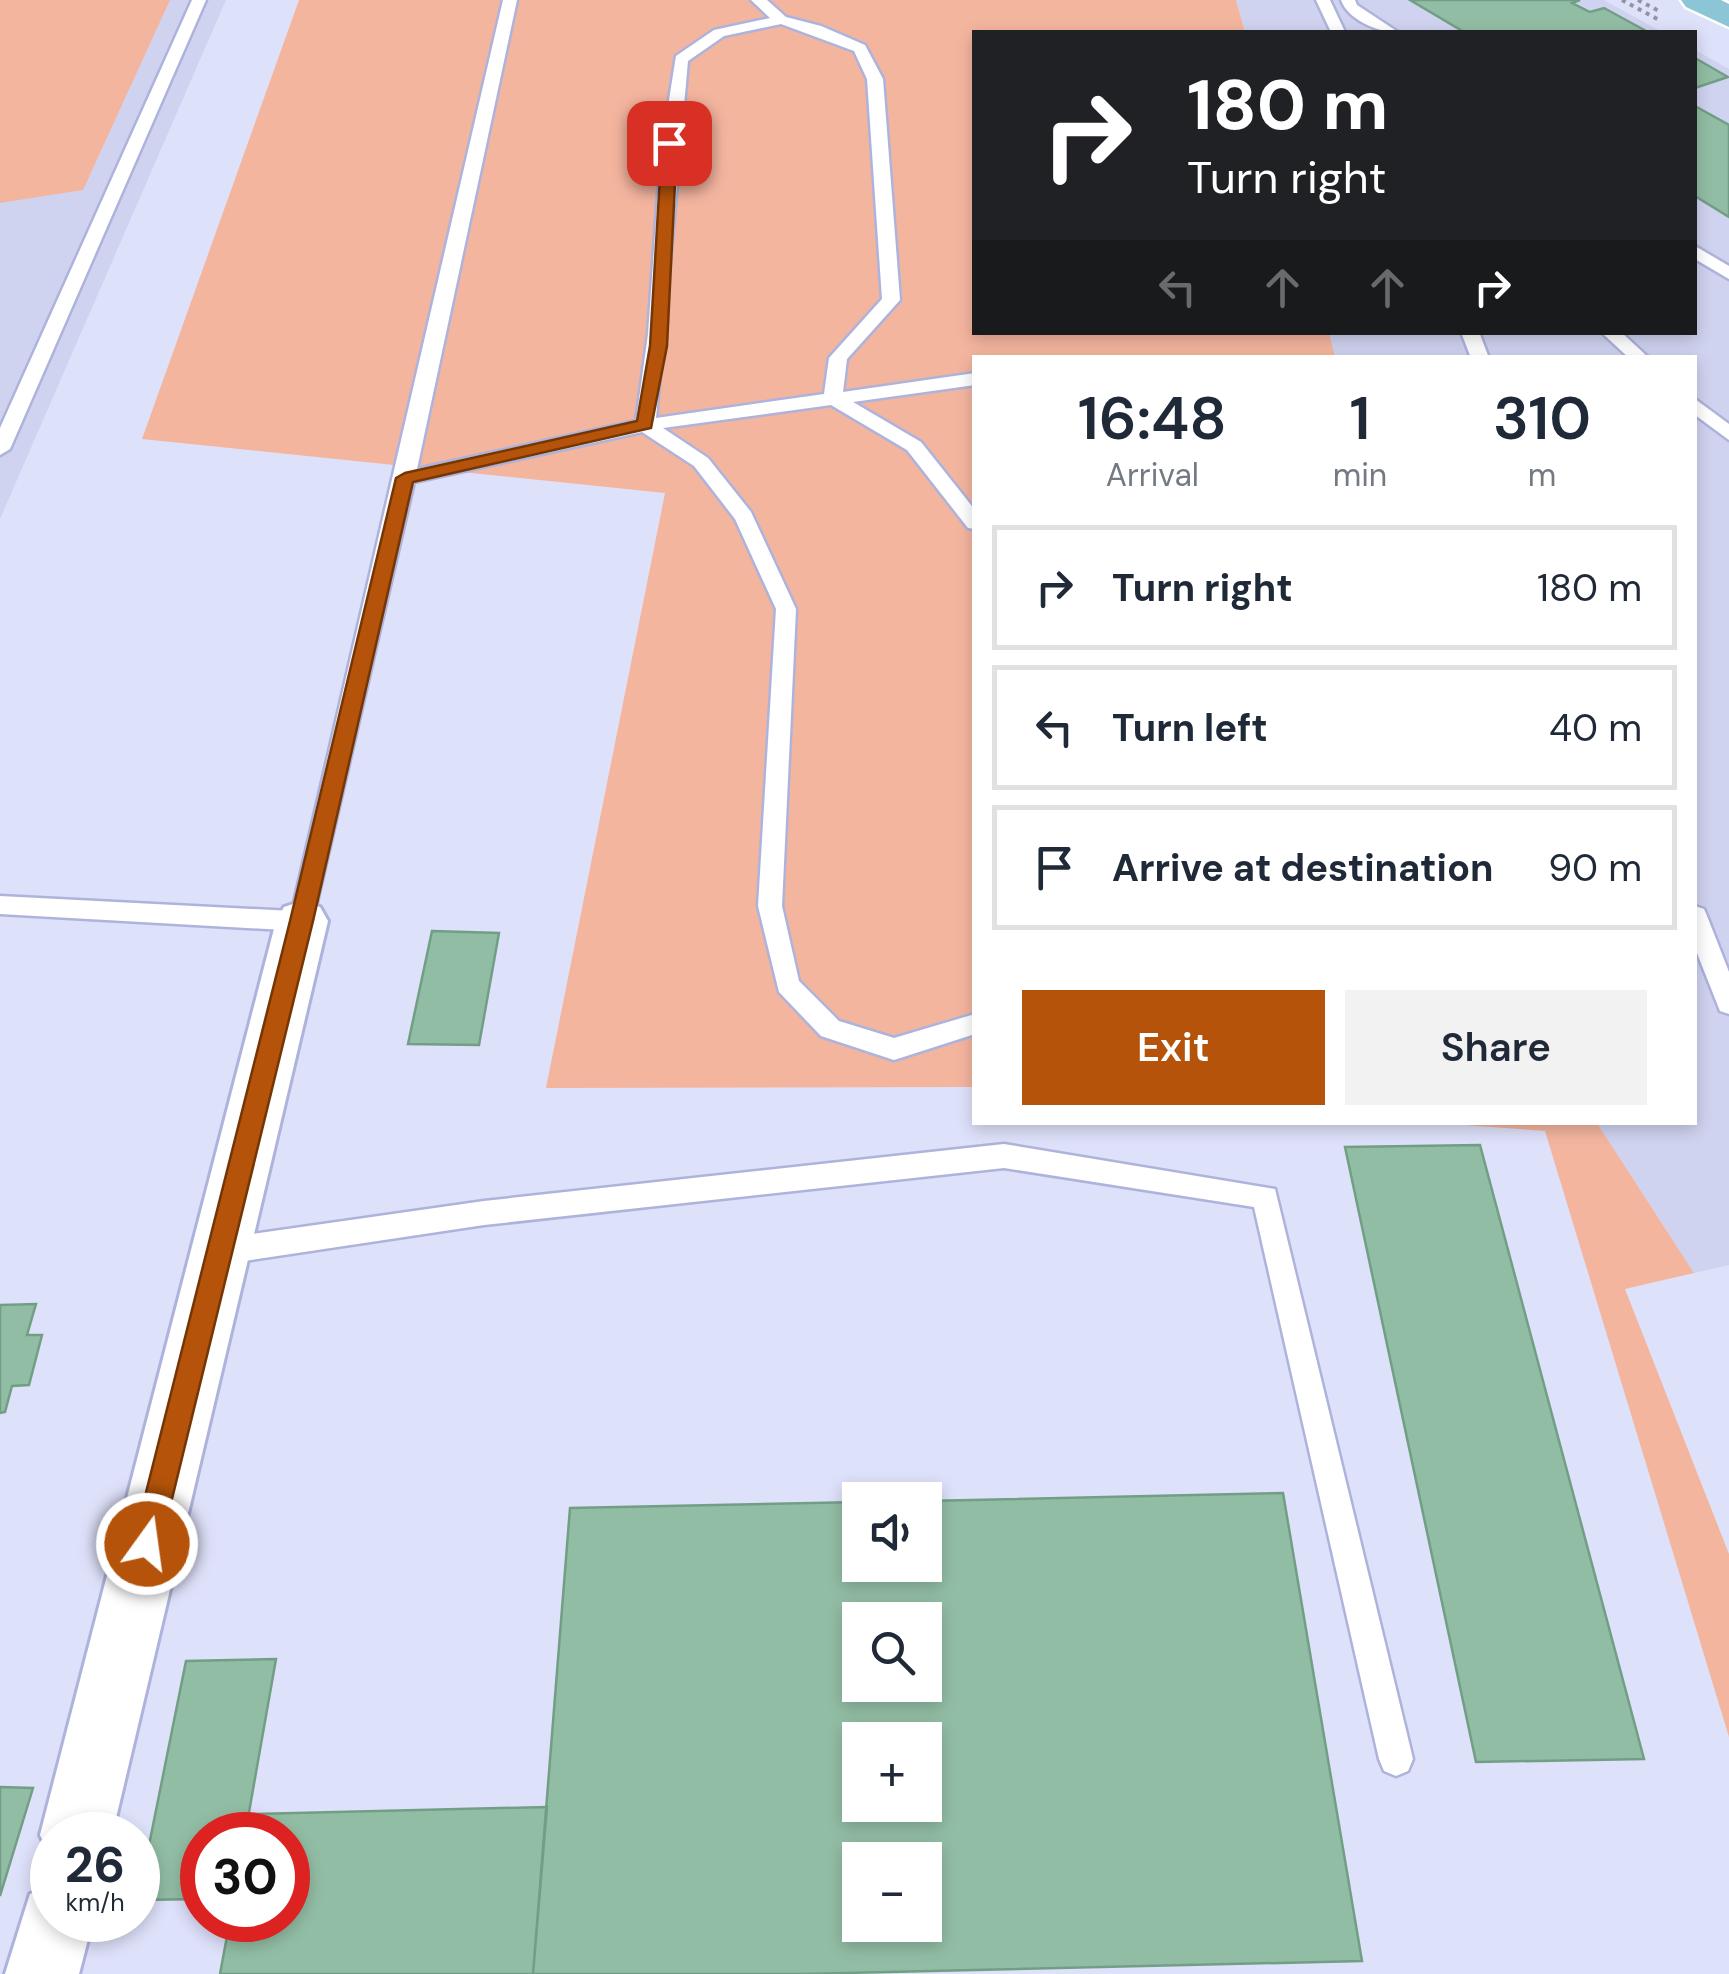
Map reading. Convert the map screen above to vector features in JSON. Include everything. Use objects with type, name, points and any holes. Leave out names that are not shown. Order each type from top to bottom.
[{"type":"main road","points":[[1696,0],[1729,17]]},
{"type":"street","points":[[82,1812],[302,921]]},
{"type":"street","points":[[42,1974],[50,1942]]},
{"type":"lane","points":[[0,449],[199,0]]},
{"type":"lane","points":[[0,905],[302,921],[510,0]]},
{"type":"lane","points":[[758,0],[781,20]]},
{"type":"lane","points":[[1322,0],[1337,30]]},
{"type":"lane","points":[[1348,0],[1350,8],[1388,30]]},
{"type":"lane","points":[[645,425],[658,346],[671,113],[680,59],[719,33],[781,20],[816,29],[860,48],[875,79],[891,300],[838,358],[834,398]]},
{"type":"lane","points":[[1697,252],[1729,274]]},
{"type":"lane","points":[[1613,335],[1637,355]]},
{"type":"lane","points":[[405,478],[645,425],[972,379]]},
{"type":"lane","points":[[834,398],[914,446],[972,519]]},
{"type":"lane","points":[[1697,407],[1729,434]]},
{"type":"lane","points":[[645,425],[701,462],[744,517],[786,609],[770,906],[788,985],[830,1029],[894,1049],[972,1025]]},
{"type":"lane","points":[[1697,921],[1729,1004]]},
{"type":"lane","points":[[218,1252],[484,1213],[1004,1156],[1265,1196],[1396,1759]]},
{"type":"path","points":[[1622,0],[1667,24]]},
{"type":"path","points":[[1638,0],[1653,8]]},
{"type":"shaded area","points":[[0,0],[226,0],[0,519]]},
{"type":"shaded area","points":[[0,0],[170,0],[83,190],[0,203]]},
{"type":"shaded area","points":[[299,0],[1236,0],[1244,30],[972,30],[972,335],[1330,335],[1334,355],[972,355],[972,1087],[546,1088],[665,493],[142,439]]},
{"type":"shaded area","points":[[1236,0],[1604,0],[1658,30],[1244,30]]},
{"type":"shaded area","points":[[1697,51],[1729,69],[1729,1265],[1694,1273],[1598,1125],[1697,1125],[1697,355],[1334,355],[1330,335],[1697,335]]},
{"type":"shaded area","points":[[1463,1125],[1598,1125],[1694,1273],[1625,1289],[1729,1554],[1729,1737],[1545,1131]]},
{"type":"building","points":[[1410,0],[1580,0],[1572,3],[1590,12],[1604,8],[1644,30],[1461,30]]},
{"type":"building","points":[[1697,59],[1728,77],[1697,87]]},
{"type":"building","points":[[1697,107],[1729,125],[1729,217],[1697,197]]},
{"type":"building","points":[[432,931],[499,933],[479,1045],[408,1044]]},
{"type":"building","points":[[1480,1145],[1644,1759],[1476,1762],[1345,1147]]},
{"type":"building","points":[[36,1304],[27,1335],[42,1335],[29,1385],[12,1386],[5,1412],[0,1413],[0,1305]]},
{"type":"building","points":[[1283,1493],[1362,1961],[803,1974],[533,1974],[570,1508],[842,1502],[842,1582],[942,1582],[942,1501]]},
{"type":"building","points":[[276,1659],[249,1812],[180,1812],[180,1899],[160,1900],[160,1812],[156,1812],[186,1661]]},
{"type":"building","points":[[0,1787],[33,1788],[0,1896]]},
{"type":"building","points":[[547,1807],[533,1974],[220,1974],[226,1942],[310,1942],[310,1813]]},
{"type":"route","points":[[147,1544],[302,921],[405,478],[645,425],[658,346],[669,143]]}]
